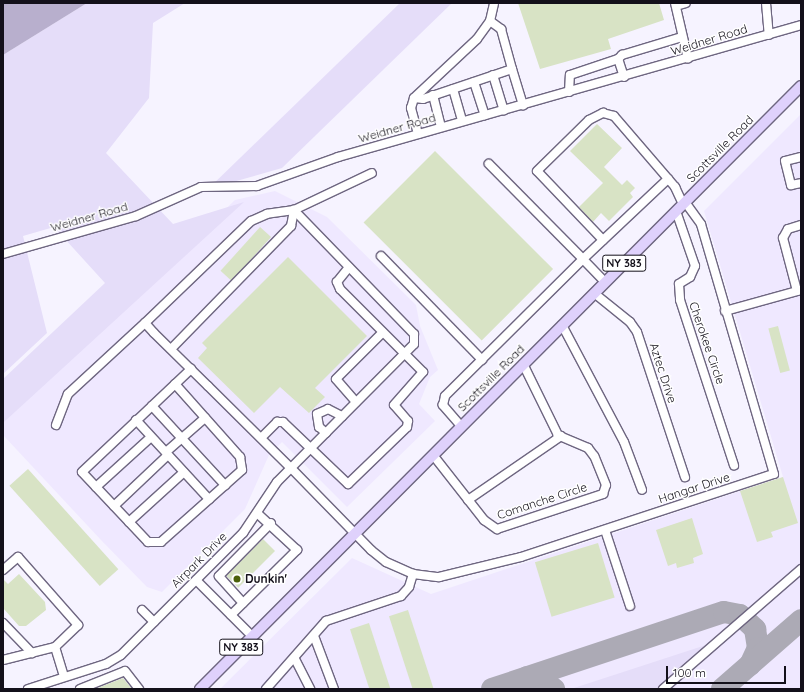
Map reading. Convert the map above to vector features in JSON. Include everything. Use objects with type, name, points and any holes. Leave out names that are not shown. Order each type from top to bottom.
[{"type":"main road","name":"Scottsville Road","points":[[200,689],[801,86]]},
{"type":"street","points":[[418,134],[412,108],[414,98],[477,39],[490,21],[494,3]]},
{"type":"street","points":[[686,3],[676,5],[688,59]]},
{"type":"street","points":[[766,3],[769,35]]},
{"type":"street","points":[[490,21],[501,29],[523,105]]},
{"type":"street","name":"Weidner Road","points":[[3,254],[136,216],[201,187],[257,186],[418,134],[688,59],[801,25]]},
{"type":"street","points":[[569,92],[570,76],[618,59],[626,53],[682,37]]},
{"type":"street","points":[[618,59],[624,77]]},
{"type":"street","points":[[414,98],[433,95],[512,69]]},
{"type":"street","points":[[493,75],[504,110]]},
{"type":"street","points":[[474,82],[485,115]]},
{"type":"street","points":[[453,89],[462,121]]},
{"type":"street","points":[[433,95],[442,127]]},
{"type":"street","points":[[603,240],[537,171],[589,120],[604,113],[614,116],[668,178],[681,206]]},
{"type":"street","points":[[801,157],[785,161],[791,185],[801,183]]},
{"type":"street","points":[[489,164],[605,282]]},
{"type":"street","points":[[56,425],[68,394],[145,323],[251,221],[273,212],[294,210],[372,173]]},
{"type":"street","points":[[461,426],[443,405],[445,396],[668,178]]},
{"type":"street","name":"Hangar Drive","points":[[355,533],[381,559],[413,574],[440,577],[460,574],[605,530],[774,474],[725,311],[701,224],[681,206]]},
{"type":"street","name":"Cherokee Circle","points":[[681,206],[695,266],[690,277],[679,284],[680,300],[734,465]]},
{"type":"street","points":[[171,349],[291,226],[294,210]]},
{"type":"street","name":"Airpark Drive","points":[[28,689],[111,662],[196,580],[258,514],[270,490],[414,344],[414,334],[294,210]]},
{"type":"street","points":[[725,311],[799,291],[783,238],[788,229],[801,225]]},
{"type":"street","points":[[381,256],[482,360]]},
{"type":"street","points":[[260,438],[280,421],[309,450],[348,484],[408,427],[405,417],[394,405],[423,372],[338,285],[349,267]]},
{"type":"street","name":"Aztec Drive","points":[[594,293],[630,322],[637,332],[685,478]]},
{"type":"street","points":[[145,323],[355,533]]},
{"type":"street","points":[[562,325],[624,442],[642,490]]},
{"type":"street","points":[[356,402],[336,379],[383,332]]},
{"type":"street","points":[[468,500],[561,436],[523,364]]},
{"type":"street","points":[[175,384],[240,457],[242,470],[161,542],[148,542],[82,472],[136,420],[191,369]]},
{"type":"street","points":[[152,406],[225,484]]},
{"type":"street","points":[[326,433],[319,427],[317,414],[328,409],[342,416]]},
{"type":"street","points":[[114,506],[182,438],[205,418]]},
{"type":"street","points":[[136,420],[209,499]]},
{"type":"street","name":"Comanche Circle","points":[[433,455],[484,520],[496,529],[603,494],[606,485],[594,456],[588,448],[561,436]]},
{"type":"street","points":[[96,487],[151,437]]},
{"type":"street","points":[[129,522],[184,472]]},
{"type":"street","points":[[231,615],[297,550],[271,523],[258,514]]},
{"type":"street","points":[[243,603],[219,576],[271,523]]},
{"type":"street","points":[[605,530],[630,606]]},
{"type":"street","points":[[3,570],[18,557],[78,625],[55,647],[3,660]]},
{"type":"street","points":[[664,689],[801,569]]},
{"type":"street","points":[[266,689],[329,620],[401,596],[409,587],[413,574]]},
{"type":"street","points":[[196,580],[252,636]]},
{"type":"street","points":[[142,610],[154,622]]},
{"type":"street","points":[[3,623],[32,653]]},
{"type":"street","points":[[314,636],[334,689]]},
{"type":"street","points":[[55,647],[64,678]]},
{"type":"street","points":[[295,659],[310,689]]},
{"type":"street","points":[[80,689],[125,671],[139,689]]},
{"type":"shaded area","points":[[3,3],[87,3],[3,55]]},
{"type":"shaded area","points":[[87,3],[185,3],[153,23],[149,98],[106,153],[173,224],[244,202],[3,423],[3,379],[105,283],[54,227],[23,236],[47,333],[3,374],[3,55]]},
{"type":"shaded area","points":[[400,3],[452,3],[282,168],[208,189]]},
{"type":"shaded area","points":[[801,114],[801,689],[220,689],[352,558],[431,594],[783,477],[704,211]]},
{"type":"shaded area","points":[[275,191],[327,217],[416,305],[420,326],[438,370],[430,377],[419,404],[435,421],[347,507],[282,442],[269,455],[245,509],[162,592],[147,587],[101,540],[3,435],[3,423],[235,200]]},
{"type":"shaded area","points":[[706,645],[657,689],[574,689],[574,688]]},
{"type":"building","points":[[518,3],[659,3],[664,20],[608,39],[611,49],[540,69]]},
{"type":"building","points":[[597,124],[622,148],[604,167],[622,185],[627,180],[635,188],[630,193],[633,197],[609,221],[601,213],[593,222],[579,207],[603,183],[570,151]]},
{"type":"building","points":[[435,151],[553,269],[482,341],[364,222]]},
{"type":"building","points":[[260,227],[271,237],[232,281],[221,271]]},
{"type":"building","points":[[288,257],[367,336],[315,388],[325,397],[309,413],[280,387],[254,413],[198,358],[207,348],[202,343]]},
{"type":"building","points":[[778,326],[790,370],[780,373],[768,329]]},
{"type":"building","points":[[28,469],[118,569],[100,586],[9,486]]},
{"type":"building","points":[[783,477],[798,523],[771,532],[773,537],[757,542],[740,491]]},
{"type":"building","points":[[692,518],[703,554],[693,558],[694,563],[677,568],[676,563],[668,566],[656,530]]},
{"type":"building","points":[[263,539],[275,551],[238,588],[226,576]]},
{"type":"building","points":[[598,543],[615,598],[552,617],[535,562]]},
{"type":"building","points":[[19,574],[45,602],[46,610],[26,626],[19,626],[3,608],[3,579],[8,584]]},
{"type":"building","points":[[408,610],[434,689],[413,689],[389,616]]},
{"type":"building","points":[[369,623],[390,689],[369,689],[350,629]]},
{"type":"building","points":[[123,678],[132,689],[95,689]]},
{"type":"taxiway","points":[[492,689],[724,612],[740,615],[755,629],[758,648],[750,665]]},
{"type":"taxiway","points":[[722,689],[801,620]]},
{"type":"taxiway","points":[[527,677],[540,678],[554,689]]},
{"type":"place","name":"Dunkin'","points":[[237,579]]}]
